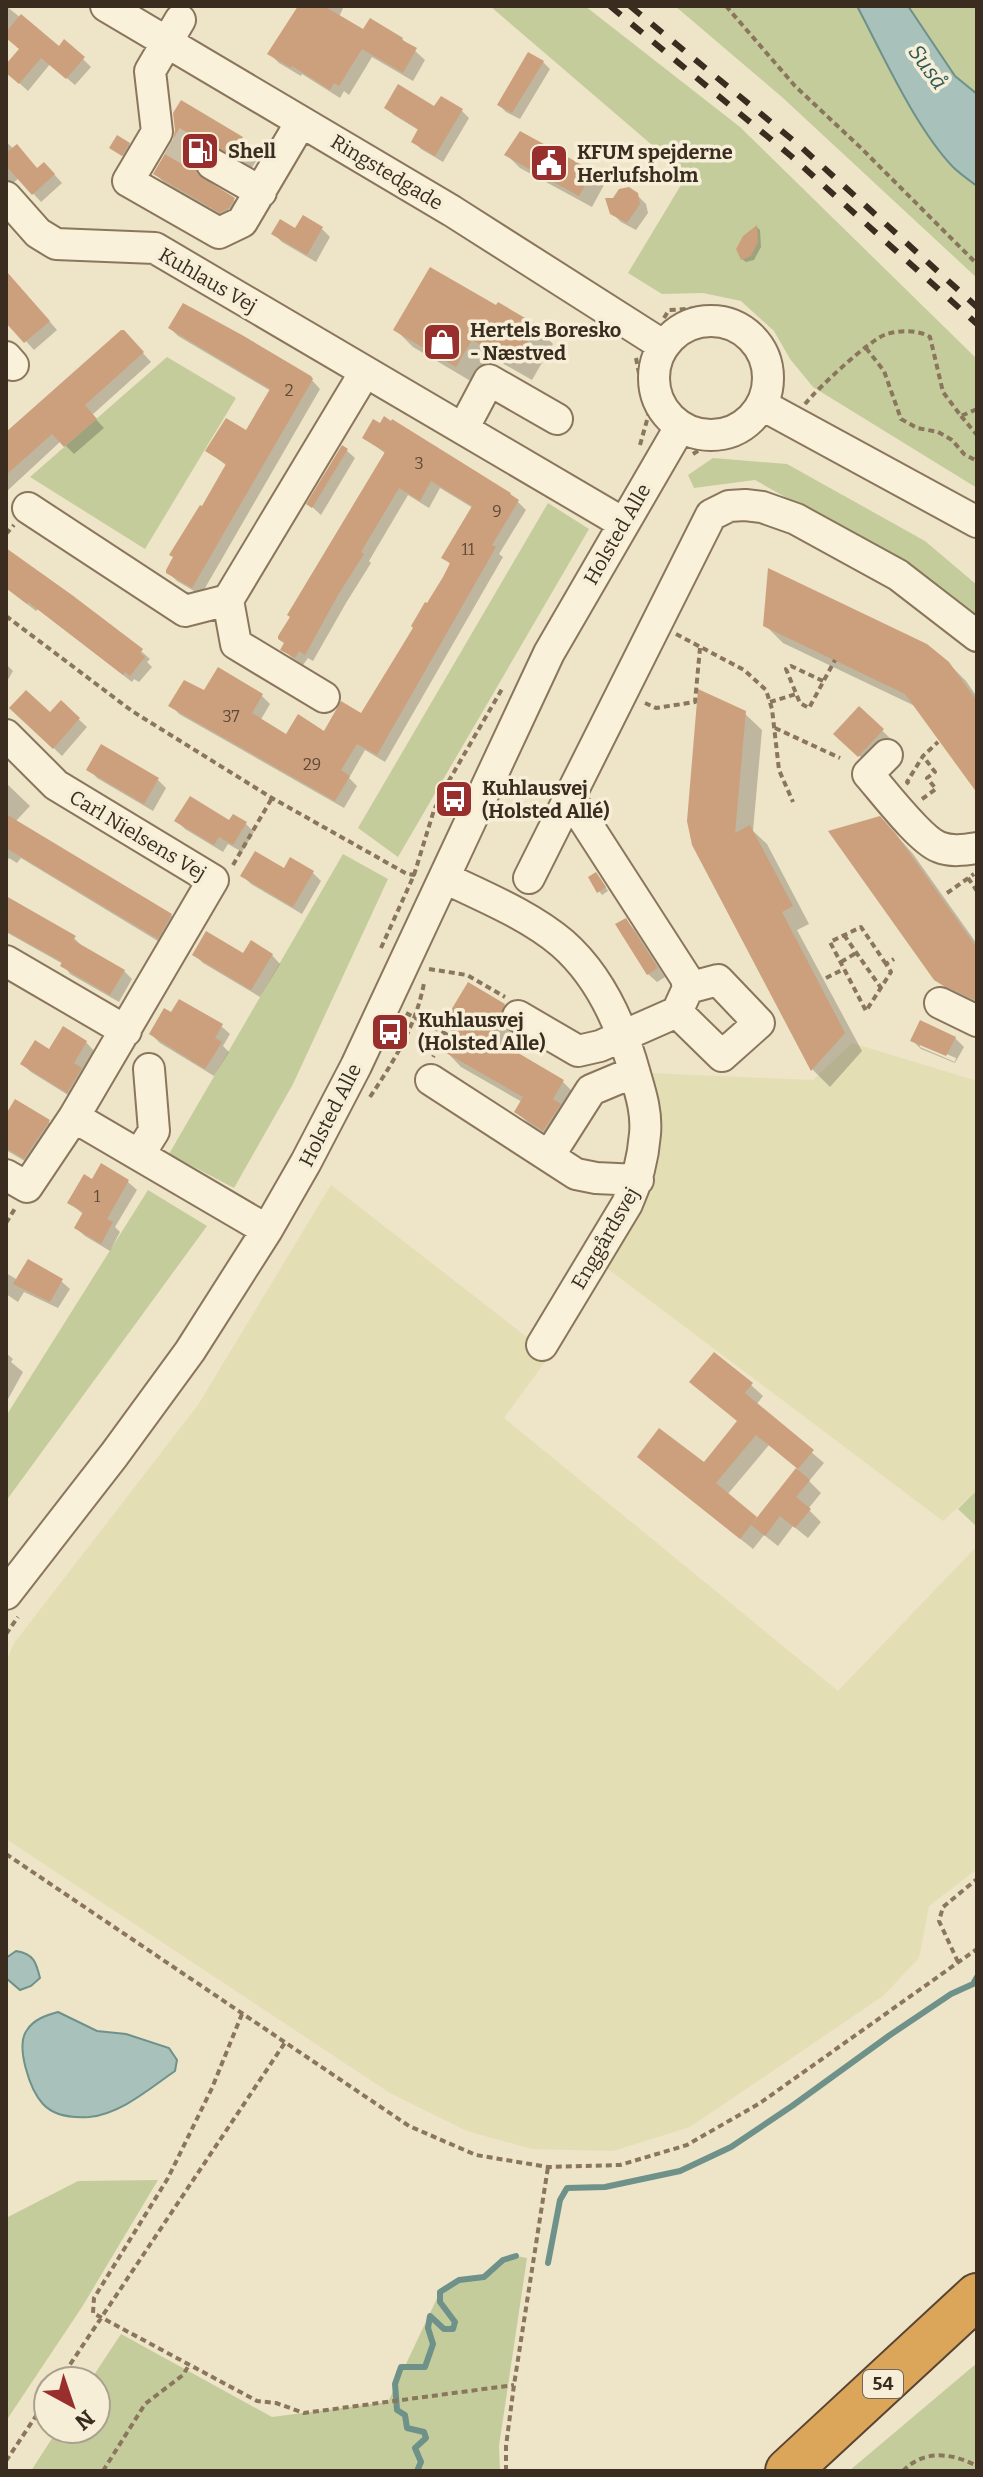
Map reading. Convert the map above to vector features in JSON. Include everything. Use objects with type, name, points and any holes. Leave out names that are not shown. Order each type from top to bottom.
[{"type":"highway","name":"54","points":[[788,2471],[977,2296]]},
{"type":"highway","name":"54","points":[[818,2471],[977,2325]]},
{"type":"street","name":"Ringstedgade","points":[[106,6],[172,31],[301,122],[553,273],[658,342]]},
{"type":"street","points":[[172,31],[150,71],[164,137],[128,181],[219,233],[242,222],[301,122]]},
{"type":"street","points":[[212,164],[261,192]]},
{"type":"street","name":"Kuhlaus Vej","points":[[6,197],[38,233],[63,246],[155,248],[623,523]]},
{"type":"street","points":[[775,412],[716,436],[677,431],[657,398],[654,380],[658,342],[695,323],[714,321],[733,325],[749,335],[761,350],[768,368],[768,387],[775,412],[977,522]]},
{"type":"street","points":[[324,697],[236,644],[228,600],[365,372]]},
{"type":"street","points":[[463,429],[489,380],[557,419]]},
{"type":"street","name":"Holsted Alle","points":[[6,1594],[190,1351],[267,1230],[306,1162],[386,1003],[390,963],[445,878],[549,653],[677,431]]},
{"type":"street","points":[[529,878],[711,515],[729,506],[745,505],[762,507],[796,519],[898,575],[977,636]]},
{"type":"street","points":[[28,508],[185,611],[228,600]]},
{"type":"street","name":"Carl Nielsens Vej","points":[[6,735],[56,785],[213,880],[74,1117],[27,1187],[6,1175]]},
{"type":"street","points":[[887,755],[868,774],[923,836],[937,847],[950,850],[977,848]]},
{"type":"street","points":[[518,1016],[578,1051],[623,1036],[683,1000],[686,978],[570,798]]},
{"type":"street","name":"Enggårdsvej","points":[[445,878],[538,926],[585,966],[609,1002],[642,1099],[645,1134],[638,1180],[627,1204],[542,1345]]},
{"type":"street","points":[[6,961],[126,1031]]},
{"type":"street","points":[[940,1003],[977,1021]]},
{"type":"street","points":[[139,1155],[154,1131],[149,1069]]},
{"type":"street","points":[[549,1156],[591,1090],[634,1072]]},
{"type":"street","points":[[431,1080],[576,1174],[638,1180]]},
{"type":"street","points":[[74,1117],[267,1230]]},
{"type":"path","points":[[726,6],[795,86],[977,264]]},
{"type":"path","points":[[637,455],[649,413],[636,358],[658,342],[669,310],[706,306],[737,311],[759,325],[776,351],[781,376],[775,412]]},
{"type":"path","points":[[704,447],[736,442],[750,436],[775,412],[821,384],[884,334],[921,331],[930,337],[943,392],[977,435]]},
{"type":"path","points":[[866,348],[884,371],[901,419],[917,428],[938,432],[977,461]]},
{"type":"path","points":[[961,416],[977,409]]},
{"type":"path","points":[[649,413],[677,431]]},
{"type":"path","points":[[6,616],[132,711],[272,798],[407,874],[445,878]]},
{"type":"path","points":[[657,624],[752,675],[766,690],[775,728],[779,770],[793,802]]},
{"type":"path","points":[[622,692],[656,708],[695,702],[700,648]]},
{"type":"path","points":[[823,681],[791,666],[786,669],[800,703],[809,708],[835,660]]},
{"type":"path","points":[[507,681],[434,810],[390,963],[467,975],[514,1003],[518,1016]]},
{"type":"path","points":[[770,702],[796,694]]},
{"type":"path","points":[[775,728],[840,758]]},
{"type":"path","points":[[923,756],[935,772],[927,778],[936,789],[921,800],[907,782],[923,756],[938,742]]},
{"type":"path","points":[[213,880],[229,872],[272,798]]},
{"type":"path","points":[[947,893],[968,878],[977,891]]},
{"type":"path","points":[[861,927],[891,972],[866,1011],[830,942],[844,935],[861,927]]},
{"type":"path","points":[[865,932],[872,928]]},
{"type":"path","points":[[844,935],[881,988]]},
{"type":"path","points":[[840,962],[856,953]]},
{"type":"path","points":[[886,964],[894,959]]},
{"type":"path","points":[[826,978],[844,969]]},
{"type":"path","points":[[386,1003],[446,1034],[433,1057],[431,1080]]},
{"type":"path","points":[[6,1854],[409,2126],[476,2155],[548,2167],[620,2165],[687,2145],[760,2103],[977,1949]]},
{"type":"path","points":[[958,1962],[939,1921],[943,1907],[977,1879]]},
{"type":"path","points":[[242,2014],[212,2088],[168,2178],[94,2298],[93,2313],[257,2401],[276,2403],[304,2413],[514,2385]]},
{"type":"path","points":[[70,2365],[286,2041]]},
{"type":"path","points":[[506,2471],[514,2385],[548,2167]]},
{"type":"path","points":[[103,2471],[145,2404],[183,2375],[189,2365]]},
{"type":"path","points":[[6,2461],[32,2422]]},
{"type":"path","points":[[903,2471],[915,2459],[942,2455],[963,2459],[977,2466]]},
{"type":"shaded area","points":[[852,1043],[974,1080],[977,1077],[977,1490],[943,1521],[604,1266],[654,1184],[663,1126],[648,1073],[813,1080]]},
{"type":"shaded area","points":[[331,1185],[550,1355],[504,1418],[838,1691],[977,1546],[977,1869],[929,1906],[919,1958],[883,1996],[690,2127],[613,2151],[532,2149],[467,2131],[390,2093],[6,1839],[6,1661],[15,1642],[198,1405]]},
{"type":"green space","points":[[490,6],[585,6],[740,127],[977,359],[977,488],[813,387],[790,359],[774,331],[741,301],[703,293],[662,294],[628,273],[687,175]]},
{"type":"green space","points":[[675,6],[857,6],[900,90],[926,132],[953,167],[977,186],[977,278],[783,98]]},
{"type":"green space","points":[[908,6],[977,6],[977,94],[955,76]]},
{"type":"green space","points":[[167,357],[236,398],[145,549],[30,477]]},
{"type":"green space","points":[[713,458],[787,464],[925,541],[977,585],[977,623],[913,569],[755,480],[694,488],[688,475]]},
{"type":"green space","points":[[548,503],[589,529],[398,857],[358,828]]},
{"type":"green space","points":[[343,854],[388,879],[293,1084],[234,1188],[169,1154]]},
{"type":"green space","points":[[148,1190],[207,1226],[6,1501],[6,1416]]},
{"type":"green space","points":[[977,1490],[977,1527],[958,1509]]},
{"type":"green space","points":[[158,2180],[43,2365],[32,2365],[32,2382],[6,2421],[6,2218],[78,2181]]},
{"type":"green space","points":[[516,2256],[527,2258],[499,2446],[500,2471],[31,2471],[48,2445],[112,2445],[112,2365],[101,2365],[121,2334],[272,2417],[388,2402],[440,2292],[459,2280],[484,2277],[503,2260]]},
{"type":"green space","points":[[977,2363],[977,2471],[849,2471]]},
{"type":"water","name":"Suså","points":[[857,6],[908,6],[955,76],[977,94],[977,186],[953,167],[926,132],[900,90]]},
{"type":"water","points":[[16,1951],[27,1954],[33,1960],[40,1978],[20,1990],[6,1978],[6,1958]]},
{"type":"water","points":[[58,2012],[97,2031],[126,2034],[169,2048],[177,2060],[175,2071],[135,2099],[101,2115],[77,2117],[53,2111],[43,2104],[33,2089],[23,2057],[23,2046],[27,2030],[33,2023]]},
{"type":"building","points":[[298,6],[324,6],[363,29],[370,18],[417,48],[403,73],[362,49],[339,86],[334,83],[330,90],[267,54]]},
{"type":"building","points":[[21,14],[59,46],[64,39],[85,57],[66,79],[41,58],[19,84],[6,73],[6,64],[19,49],[6,38],[6,32]]},
{"type":"building","points":[[528,52],[544,61],[512,113],[497,105]]},
{"type":"building","points":[[398,84],[434,106],[441,96],[463,109],[435,156],[411,142],[418,129],[384,108]]},
{"type":"building","points":[[181,100],[243,137],[232,155],[211,146],[202,149],[196,156],[194,165],[197,174],[235,198],[229,208],[220,213],[153,174],[173,140],[173,113]]},
{"type":"building","name":"KFUM spejderne Herlufsholm","points":[[520,131],[593,171],[579,196],[504,155]]},
{"type":"building","points":[[117,135],[130,143],[122,156],[109,148]]},
{"type":"building","points":[[17,144],[37,168],[44,162],[55,174],[32,195],[6,166],[6,153]]},
{"type":"building","points":[[629,187],[638,193],[640,204],[627,223],[610,214],[605,198],[613,198],[619,189]]},
{"type":"building","points":[[303,215],[323,227],[307,255],[271,234],[280,219],[295,228]]},
{"type":"building","points":[[757,225],[758,242],[751,256],[741,260],[736,249],[743,236]]},
{"type":"building","points":[[430,267],[537,325],[514,364],[472,340],[456,367],[393,330]]},
{"type":"building","points":[[6,271],[50,321],[24,343],[6,323]]},
{"type":"building","points":[[183,303],[313,379],[192,588],[166,573],[166,570],[173,557],[169,555],[226,464],[205,451],[226,418],[246,430],[270,389],[168,328]]},
{"type":"building","points":[[121,330],[144,352],[85,405],[97,419],[64,447],[52,434],[6,475],[6,432]]},
{"type":"building","points":[[384,416],[519,500],[492,545],[496,547],[377,755],[357,744],[341,770],[350,776],[335,801],[168,706],[184,680],[204,690],[218,667],[263,694],[252,713],[286,734],[298,714],[324,731],[341,701],[361,713],[413,628],[411,626],[425,602],[443,577],[450,563],[441,558],[472,506],[431,481],[420,501],[399,488],[305,655],[299,651],[295,658],[280,650],[284,643],[278,636],[290,617],[287,615],[385,452],[362,438],[373,419],[380,423]]},
{"type":"building","points":[[342,445],[348,449],[312,508],[306,504]]},
{"type":"building","points":[[6,548],[143,649],[140,653],[145,657],[130,676],[125,672],[123,675],[6,588]]},
{"type":"building","points":[[768,568],[927,644],[949,662],[977,701],[977,793],[905,694],[763,626]]},
{"type":"building","points":[[698,689],[746,711],[735,833],[750,825],[793,906],[782,912],[845,1033],[811,1071],[692,845],[687,821]]},
{"type":"building","points":[[26,690],[50,712],[61,700],[80,718],[53,749],[9,708]]},
{"type":"building","points":[[859,706],[884,729],[858,757],[833,734]]},
{"type":"building","points":[[101,744],[159,778],[144,804],[86,770]]},
{"type":"building","points":[[190,796],[229,820],[233,814],[247,822],[233,845],[219,837],[214,845],[174,821]]},
{"type":"building","points":[[6,814],[172,914],[158,939],[6,848]]},
{"type":"building","points":[[880,816],[977,948],[977,1001],[934,980],[828,831]]},
{"type":"building","points":[[255,851],[284,868],[290,857],[314,871],[293,907],[240,876]]},
{"type":"building","points":[[596,872],[606,887],[597,893],[588,877]]},
{"type":"building","points":[[6,896],[76,936],[73,940],[125,970],[110,995],[60,966],[62,962],[6,931]]},
{"type":"building","points":[[626,918],[658,968],[647,975],[615,924]]},
{"type":"building","points":[[206,931],[243,953],[251,940],[273,954],[251,990],[192,955]]},
{"type":"building","points":[[468,982],[505,1004],[501,1021],[491,1037],[564,1080],[553,1099],[561,1104],[543,1131],[514,1112],[523,1097],[441,1050],[452,1031],[442,1025]]},
{"type":"building","points":[[179,999],[223,1024],[215,1038],[222,1042],[205,1069],[149,1034],[164,1008],[171,1012]]},
{"type":"building","points":[[920,1020],[956,1037],[946,1056],[910,1041]]},
{"type":"building","points":[[63,1026],[87,1041],[74,1063],[82,1068],[67,1093],[20,1064],[35,1040],[49,1049]]},
{"type":"building","points":[[15,1099],[50,1120],[24,1159],[6,1148],[6,1114]]},
{"type":"building","points":[[101,1163],[129,1180],[107,1219],[113,1222],[101,1244],[74,1228],[83,1212],[67,1203],[84,1174],[92,1179]]},
{"type":"building","points":[[28,1259],[63,1279],[50,1302],[13,1284]]},
{"type":"building","points":[[714,1352],[753,1383],[745,1393],[814,1450],[798,1469],[756,1435],[716,1483],[757,1517],[740,1539],[637,1457],[659,1428],[704,1462],[737,1421],[689,1382]]},
{"type":"building","points":[[796,1468],[810,1480],[796,1497],[811,1509],[795,1528],[780,1516],[765,1536],[751,1525]]},
{"type":"waterway","points":[[548,2263],[560,2200],[567,2188],[605,2187],[680,2171],[731,2147],[890,2035],[951,1994],[973,1984],[977,1977]]},
{"type":"waterway","points":[[417,2471],[421,2462],[415,2448],[426,2438],[424,2432],[407,2428],[405,2415],[397,2410],[395,2384],[401,2367],[425,2367],[433,2344],[428,2328],[430,2316],[444,2329],[453,2329],[455,2322],[440,2302],[440,2292],[459,2280],[484,2277],[503,2260],[516,2256]]},
{"type":"tunnel","points":[[172,141],[212,164]]},
{"type":"railway","points":[[610,6],[791,156],[977,324]]},
{"type":"railway","points":[[630,6],[800,146],[977,307]]},
{"type":"place","name":"Shell","points":[[200,151]]},
{"type":"place","name":"KFUM spejderne Herlufsholm","points":[[549,163]]},
{"type":"place","name":"Hertels Boresko - Næstved","points":[[442,342]]},
{"type":"place","name":"Kuhlausvej (Holsted Allé)","points":[[454,799]]},
{"type":"place","name":"Kuhlausvej (Holsted Alle)","points":[[390,1032]]}]
